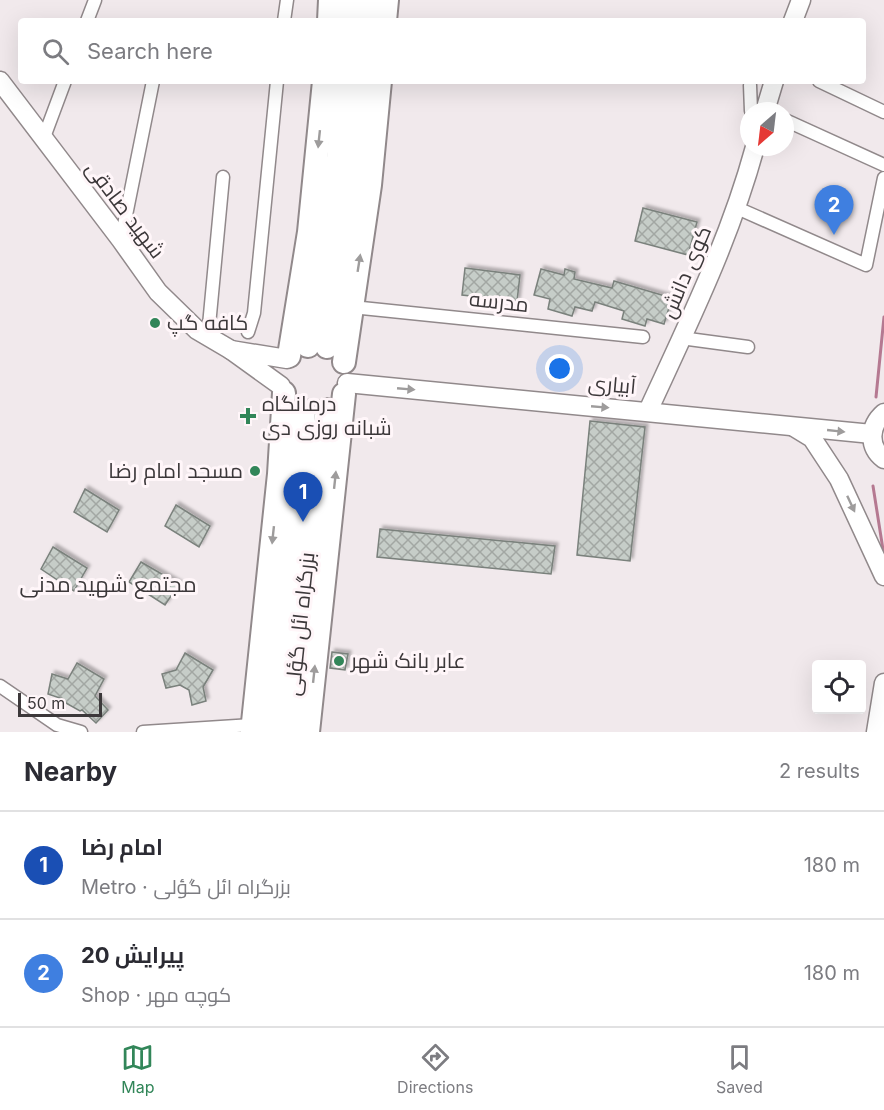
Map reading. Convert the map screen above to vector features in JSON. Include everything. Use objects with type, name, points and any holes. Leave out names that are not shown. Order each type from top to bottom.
[{"type":"highway","points":[[329,18],[330,0]]},
{"type":"highway","points":[[348,18],[350,0]]},
{"type":"highway","points":[[365,18],[367,0]]},
{"type":"highway","points":[[385,18],[387,0]]},
{"type":"highway","points":[[283,390],[289,401],[304,411],[327,410],[340,400],[321,364],[309,232],[324,84]]},
{"type":"highway","points":[[308,732],[321,364],[344,84]]},
{"type":"highway","points":[[321,364],[354,161],[361,84]]},
{"type":"highway","points":[[321,364],[352,307],[370,185],[380,84]]},
{"type":"highway","points":[[258,730],[279,474],[282,368],[321,364]]},
{"type":"highway","name":"بزرگراه ائل گؤلی","points":[[288,732],[318,463],[327,410]]},
{"type":"highway","name":"بزرگراه ائل گؤلی","points":[[258,730],[301,457],[304,411]]},
{"type":"main road","points":[[794,18],[801,0]]},
{"type":"main road","name":"شهید صادقی","points":[[0,81],[158,292],[197,330],[231,350],[283,390]]},
{"type":"main road","points":[[768,102],[773,84]]},
{"type":"main road","name":"کوی دانش","points":[[648,411],[713,270],[737,208],[752,156]]},
{"type":"main road","name":"شهید صادقی","points":[[231,350],[321,364]]},
{"type":"main road","name":"آبیاری","points":[[321,364],[648,411],[872,434]]},
{"type":"main road","points":[[883,412],[875,423],[872,434],[875,450],[884,459]]},
{"type":"main road","points":[[792,426],[812,438],[839,479],[884,576]]},
{"type":"main road","points":[[876,732],[884,683]]},
{"type":"street","points":[[88,18],[95,0]]},
{"type":"street","points":[[284,18],[287,0]]},
{"type":"street","points":[[44,140],[64,84]]},
{"type":"street","points":[[121,240],[152,84]]},
{"type":"street","points":[[248,332],[254,313],[278,84]]},
{"type":"street","points":[[825,84],[884,112]]},
{"type":"street","points":[[750,85],[751,102]]},
{"type":"street","points":[[794,124],[884,165]]},
{"type":"street","points":[[208,336],[223,177]]},
{"type":"street","points":[[737,208],[866,266],[884,178]]},
{"type":"street","name":"مدرسه","points":[[352,307],[643,337]]},
{"type":"street","points":[[681,338],[748,346]]},
{"type":"street","points":[[0,686],[57,725],[81,732]]},
{"type":"street","points":[[143,732],[258,730]]},
{"type":"building","points":[[643,208],[697,222],[688,255],[635,241]]},
{"type":"building","points":[[465,268],[520,275],[517,301],[462,295]]},
{"type":"building","points":[[541,269],[564,275],[565,269],[575,272],[574,279],[612,288],[614,281],[672,298],[664,324],[647,319],[645,326],[622,319],[624,311],[595,302],[592,311],[575,307],[572,316],[548,309],[550,299],[534,295]]},
{"type":"building","points":[[590,421],[645,427],[630,561],[577,555]]},
{"type":"building","points":[[85,489],[119,510],[107,532],[74,512]]},
{"type":"building","points":[[176,505],[210,526],[199,547],[165,526]]},
{"type":"building","points":[[380,529],[555,546],[551,574],[377,557]]},
{"type":"building","points":[[53,547],[87,568],[74,591],[41,569]]},
{"type":"building","points":[[141,562],[179,584],[165,605],[129,582]]},
{"type":"building","name":"عابر بانک شهر","points":[[332,652],[348,654],[345,670],[330,668]]},
{"type":"building","points":[[185,653],[213,670],[203,687],[206,701],[192,705],[189,690],[180,685],[166,688],[162,674],[176,670]]},
{"type":"building","points":[[77,663],[104,679],[95,696],[108,710],[96,723],[82,710],[64,702],[63,699],[48,694],[52,674],[68,679]]},
{"type":"waterway","points":[[876,397],[884,317]]},
{"type":"waterway","points":[[873,486],[884,556]]},
{"type":"place","name":"پیرایش 20","points":[[834,235]]},
{"type":"place","name":"کافه گپ","points":[[155,323]]},
{"type":"place","name":"درمانگاه شبانه روزی دی","points":[[248,416]]},
{"type":"place","name":"مسجد امام رضا","points":[[255,471]]},
{"type":"place","name":"امام رضا","points":[[303,522]]},
{"type":"place","name":"عابر بانک شهر","points":[[339,661]]},
{"type":"district","name":"مجتمع شهید مدنی","points":[[108,584]]}]
